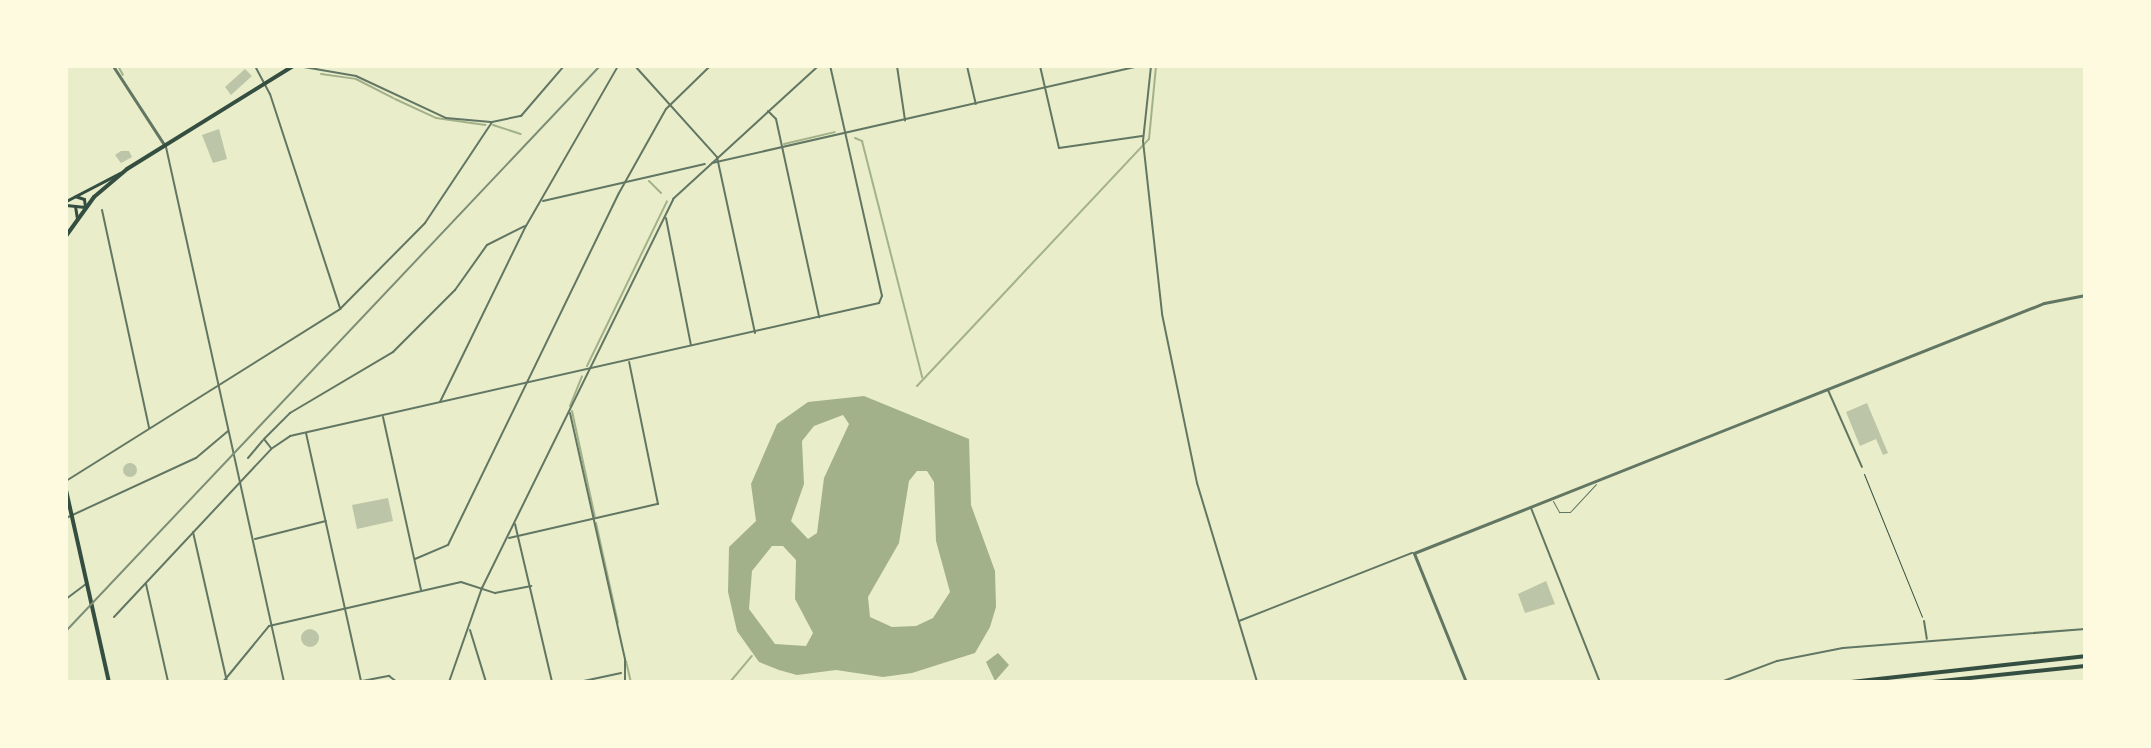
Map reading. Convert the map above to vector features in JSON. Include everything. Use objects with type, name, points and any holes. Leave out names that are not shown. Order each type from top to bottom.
[{"type":"main road","points":[[66,203],[295,66]]},
{"type":"main road","points":[[66,236],[85,207],[127,169]]},
{"type":"main road","points":[[75,196],[84,199],[85,207]]},
{"type":"main road","points":[[66,203],[85,207]]},
{"type":"main road","points":[[75,206],[77,218]]},
{"type":"main road","points":[[66,490],[69,517],[109,682]]},
{"type":"main road","points":[[1851,682],[2085,656]]},
{"type":"main road","points":[[1932,682],[2085,666]]},
{"type":"street","points":[[113,66],[165,146],[284,682]]},
{"type":"street","points":[[255,66],[267,84],[340,309]]},
{"type":"street","points":[[295,66],[356,76],[438,116],[492,122],[521,116],[564,66]]},
{"type":"street","points":[[439,403],[526,226],[618,66]]},
{"type":"street","points":[[635,66],[717,159],[755,333]]},
{"type":"street","points":[[415,559],[448,545],[619,193],[670,104],[710,66]]},
{"type":"street","points":[[717,159],[818,66]]},
{"type":"street","points":[[114,617],[271,449],[306,433],[879,303],[882,296],[830,66]]},
{"type":"street","points":[[897,66],[905,121]]},
{"type":"street","points":[[967,66],[976,104]]},
{"type":"street","points":[[1040,66],[1058,146],[1066,150],[1143,138]]},
{"type":"street","points":[[543,201],[717,159],[905,121],[1139,66]]},
{"type":"street","points":[[1151,66],[1143,138],[1165,329],[1197,483],[1257,682]]},
{"type":"street","points":[[768,111],[776,119],[819,318]]},
{"type":"street","points":[[66,481],[340,309],[420,229],[492,122]]},
{"type":"street","points":[[449,682],[482,588],[666,213],[708,163]]},
{"type":"street","points":[[693,167],[696,176]]},
{"type":"street","points":[[609,186],[619,193]]},
{"type":"street","points":[[102,210],[149,429]]},
{"type":"street","points":[[666,213],[691,346]]},
{"type":"street","points":[[248,458],[290,413],[393,352],[455,290],[487,245],[526,226]]},
{"type":"street","points":[[1238,621],[2044,303],[2085,297]]},
{"type":"street","points":[[509,538],[521,538],[652,508],[659,501],[628,360]]},
{"type":"street","points":[[1828,388],[1862,467]]},
{"type":"street","points":[[569,411],[625,659],[625,682]]},
{"type":"street","points":[[383,416],[421,591]]},
{"type":"street","points":[[69,517],[200,455],[228,430]]},
{"type":"street","points":[[306,433],[347,608],[359,682],[397,680]]},
{"type":"street","points":[[264,439],[271,449]]},
{"type":"street","points":[[1531,507],[1600,682]]},
{"type":"street","points":[[254,539],[327,521]]},
{"type":"street","points":[[515,524],[521,538],[552,682]]},
{"type":"street","points":[[193,532],[226,681]]},
{"type":"street","points":[[1414,553],[1466,682]]},
{"type":"street","points":[[226,681],[263,630],[273,625],[461,582],[495,593],[531,586]]},
{"type":"street","points":[[146,583],[168,682]]},
{"type":"street","points":[[66,599],[86,584]]},
{"type":"street","points":[[1924,621],[1927,640]]},
{"type":"street","points":[[469,629],[486,682]]},
{"type":"street","points":[[1721,682],[1806,654],[1927,640],[2085,629]]},
{"type":"street","points":[[579,682],[623,672]]},
{"type":"lane","points":[[1552,499],[1559,512],[1570,512],[1598,481]]},
{"type":"path","points":[[1862,467],[1924,621]]},
{"type":"shaded area","points":[[864,396],[969,439],[971,505],[995,571],[996,607],[990,627],[975,653],[912,673],[883,677],[836,670],[797,675],[759,662],[737,631],[728,592],[729,547],[756,521],[751,484],[777,424],[808,402]],"holes":[[[843,415],[849,424],[824,478],[817,533],[808,539],[791,521],[804,484],[802,441],[814,426]],[[917,471],[927,471],[934,482],[936,541],[950,592],[933,618],[916,626],[892,627],[870,617],[868,597],[899,543],[909,481]],[[772,546],[783,546],[796,560],[795,599],[813,633],[806,646],[775,644],[749,609],[752,571]]]},
{"type":"shaded area","points":[[998,653],[1009,665],[995,681],[986,662]]},
{"type":"building","points":[[245,69],[252,76],[231,95],[225,87]]},
{"type":"building","points":[[219,129],[227,159],[213,163],[202,135]]},
{"type":"building","points":[[129,151],[132,157],[121,163],[115,155]]},
{"type":"building","points":[[1867,403],[1888,453],[1883,455],[1876,439],[1860,446],[1846,412]]},
{"type":"building","points":[[130,463],[137,470],[130,477],[123,470]]},
{"type":"building","points":[[388,498],[393,521],[357,529],[352,505]]},
{"type":"building","points":[[1546,581],[1555,604],[1525,613],[1518,594]]},
{"type":"building","points":[[310,629],[319,638],[310,647],[301,638]]},
{"type":"waterway","points":[[118,66],[123,75]]},
{"type":"waterway","points":[[917,386],[1149,139],[1156,66]]},
{"type":"waterway","points":[[321,74],[356,79],[393,98]]},
{"type":"waterway","points":[[395,99],[436,118],[486,125]]},
{"type":"waterway","points":[[493,125],[521,134]]},
{"type":"waterway","points":[[784,144],[835,132]]},
{"type":"waterway","points":[[855,138],[862,141],[922,377]]},
{"type":"waterway","points":[[649,181],[661,193]]},
{"type":"waterway","points":[[587,366],[667,201]]},
{"type":"waterway","points":[[570,406],[582,376]]},
{"type":"waterway","points":[[572,411],[595,517]]},
{"type":"waterway","points":[[596,523],[618,623]]},
{"type":"waterway","points":[[730,682],[752,656]]},
{"type":"waterway","points":[[626,661],[631,682]]},
{"type":"railway","points":[[66,631],[600,66]]}]
